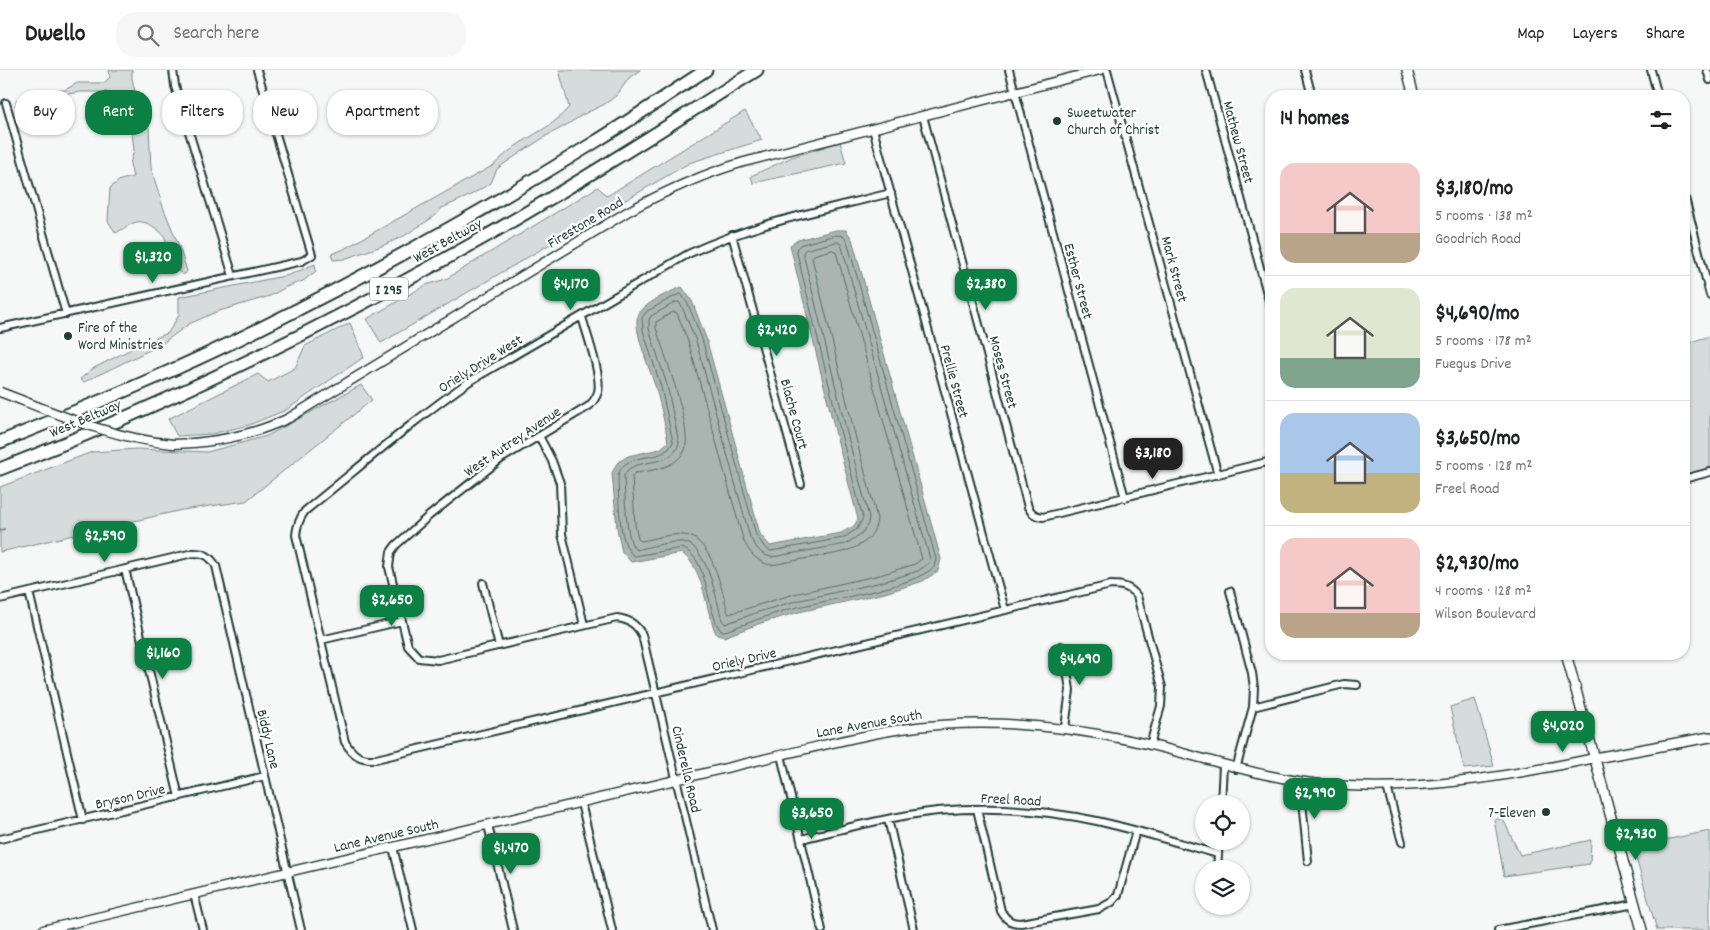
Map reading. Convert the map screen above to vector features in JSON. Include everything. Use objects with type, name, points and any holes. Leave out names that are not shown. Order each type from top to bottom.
[{"type":"highway","name":"West Beltway","points":[[0,442],[146,382],[250,334],[345,285],[514,191],[596,142],[706,70]]},
{"type":"highway","name":"West Beltway","points":[[0,469],[124,418],[185,390],[280,345],[397,285],[533,209],[757,70]]},
{"type":"main road","points":[[1407,70],[1412,90]]},
{"type":"main road","points":[[1568,660],[1642,930]]},
{"type":"main road","name":"Lane Avenue South","points":[[1595,758],[1710,738]]},
{"type":"street","points":[[173,70],[176,86],[233,276]]},
{"type":"street","points":[[0,328],[302,261],[312,255],[257,70]]},
{"type":"street","name":"Esther Street","points":[[1009,70],[1125,498]]},
{"type":"street","name":"Firestone Road","points":[[0,392],[111,432],[150,442],[197,444],[230,439],[257,432],[288,418],[627,212],[668,190],[716,170],[744,162],[1100,70]]},
{"type":"street","name":"Mark Street","points":[[1107,70],[1218,475]]},
{"type":"street","name":"Mathew Street","points":[[1206,70],[1265,286]]},
{"type":"street","points":[[1305,70],[1310,90]]},
{"type":"street","points":[[1651,70],[1656,90]]},
{"type":"street","points":[[1707,70],[1710,80]]},
{"type":"street","points":[[6,103],[66,314]]},
{"type":"street","name":"Moses Street","points":[[923,116],[1028,508],[1035,516],[1043,517],[1125,498]]},
{"type":"street","name":"Prellie Street","points":[[873,129],[1005,610]]},
{"type":"street","name":"Oriely Drive West","points":[[321,640],[296,535],[299,518],[382,447],[470,381],[688,254],[732,235],[890,193]]},
{"type":"street","points":[[1690,217],[1710,295]]},
{"type":"street","name":"Blache Court","points":[[732,235],[801,484]]},
{"type":"street","name":"West Autrey Avenue","points":[[402,621],[389,567],[391,552],[396,545],[430,515],[501,460],[589,406],[597,394],[598,378],[582,317]]},
{"type":"street","points":[[321,640],[402,621],[408,646],[420,658],[438,660],[584,625],[562,534],[560,484],[552,461],[539,436]]},
{"type":"street","points":[[1125,498],[1265,463]]},
{"type":"street","points":[[1690,477],[1710,472]]},
{"type":"street","name":"Biddy Lane","points":[[125,569],[193,553],[202,553],[209,556],[216,566],[301,930]]},
{"type":"street","points":[[0,599],[125,569],[179,797]]},
{"type":"street","points":[[483,583],[499,646]]},
{"type":"street","name":"Oriely Drive","points":[[321,640],[345,742],[351,752],[365,760],[376,759],[1121,584],[1133,591],[1140,603],[1162,687],[1160,706],[1150,745]]},
{"type":"street","points":[[1230,591],[1254,680],[1253,708],[1236,769]]},
{"type":"street","points":[[29,592],[83,820]]},
{"type":"street","name":"Cinderella Road","points":[[584,625],[617,618],[628,619],[637,626],[642,635],[712,930]]},
{"type":"street","points":[[1061,646],[1070,690],[1065,728]]},
{"type":"street","points":[[1253,708],[1344,684],[1357,685]]},
{"type":"street","name":"Lane Avenue South","points":[[44,930],[781,755],[870,735],[936,725],[998,723],[1065,728],[1150,745],[1236,769],[1300,782],[1330,785],[1387,786],[1451,783],[1595,758]]},
{"type":"street","points":[[781,755],[822,930]]},
{"type":"street","points":[[1221,795],[1223,765]]},
{"type":"street","name":"Bryson Drive","points":[[0,839],[265,776]]},
{"type":"street","points":[[1300,782],[1308,861]]},
{"type":"street","points":[[1387,786],[1402,842]]},
{"type":"street","points":[[581,803],[612,930]]},
{"type":"street","points":[[977,809],[1001,910],[1008,921],[1021,923],[1099,909],[1112,902],[1118,896],[1136,831]]},
{"type":"street","name":"Freel Road","points":[[801,839],[888,819],[940,811],[977,809],[1030,811],[1096,821],[1218,854]]},
{"type":"street","points":[[888,819],[914,930]]},
{"type":"street","points":[[488,825],[513,930]]},
{"type":"street","points":[[393,847],[412,930]]},
{"type":"street","points":[[1218,850],[1218,860]]},
{"type":"street","points":[[194,894],[203,930]]},
{"type":"street","points":[[1498,930],[1635,904]]},
{"type":"street","points":[[1541,922],[1543,930]]},
{"type":"shaded area","points":[[109,70],[132,70],[135,90],[85,90],[85,92],[75,93],[75,90],[65,90],[77,83],[104,83],[110,77]]},
{"type":"shaded area","points":[[559,70],[640,70],[629,78],[617,95],[605,104],[546,136],[497,169],[491,183],[469,196],[442,208],[435,216],[404,236],[344,259],[333,260],[331,254],[342,250],[494,165],[504,155],[558,118],[569,107]]},
{"type":"shaded area","points":[[745,111],[762,140],[689,163],[381,343],[367,319],[426,285],[446,279],[598,187],[607,196]]},
{"type":"shaded area","points":[[132,135],[149,135],[151,168],[163,207],[179,246],[187,271],[185,274],[176,269],[171,260],[164,236],[155,228],[144,222],[137,222],[116,233],[108,221],[110,188],[120,180],[133,177],[130,164],[134,150]]},
{"type":"shaded area","points":[[840,142],[846,163],[753,183],[751,176],[792,157]]},
{"type":"shaded area","points":[[315,264],[316,271],[303,281],[286,287],[270,296],[216,312],[189,324],[160,345],[84,382],[80,379],[94,368],[141,344],[168,333],[179,315],[179,297],[289,275]]},
{"type":"shaded area","points":[[350,323],[364,357],[286,410],[249,425],[211,434],[177,436],[168,419],[258,374],[268,382],[295,368],[305,346]]},
{"type":"shaded area","points":[[1710,336],[1710,468],[1690,473],[1690,342]]},
{"type":"shaded area","points":[[361,385],[372,400],[246,501],[182,510],[0,552],[0,487],[92,452],[137,449],[207,452],[267,436]]},
{"type":"shaded area","points":[[1475,699],[1494,766],[1464,769],[1450,707]]},
{"type":"shaded area","points":[[1494,819],[1503,819],[1520,855],[1591,840],[1590,864],[1504,876]]},
{"type":"shaded area","points":[[1710,831],[1710,930],[1657,930],[1635,855],[1649,843]]},
{"type":"water","points":[[836,230],[846,230],[852,239],[941,559],[938,571],[923,581],[885,593],[799,612],[761,623],[724,637],[717,635],[696,570],[682,553],[631,562],[622,552],[617,528],[612,473],[617,463],[628,456],[660,449],[668,442],[656,389],[640,341],[638,316],[651,303],[682,287],[692,301],[706,338],[760,534],[770,546],[841,533],[854,526],[858,519],[790,245],[798,240]]},
{"type":"waterway","points":[[0,531],[4,529]]},
{"type":"place","name":"Sweetwater Church of Christ","points":[[1057,121]]},
{"type":"place","name":"Fire of the Word Ministries","points":[[68,336]]},
{"type":"place","name":"7-Eleven","points":[[1546,812]]}]
